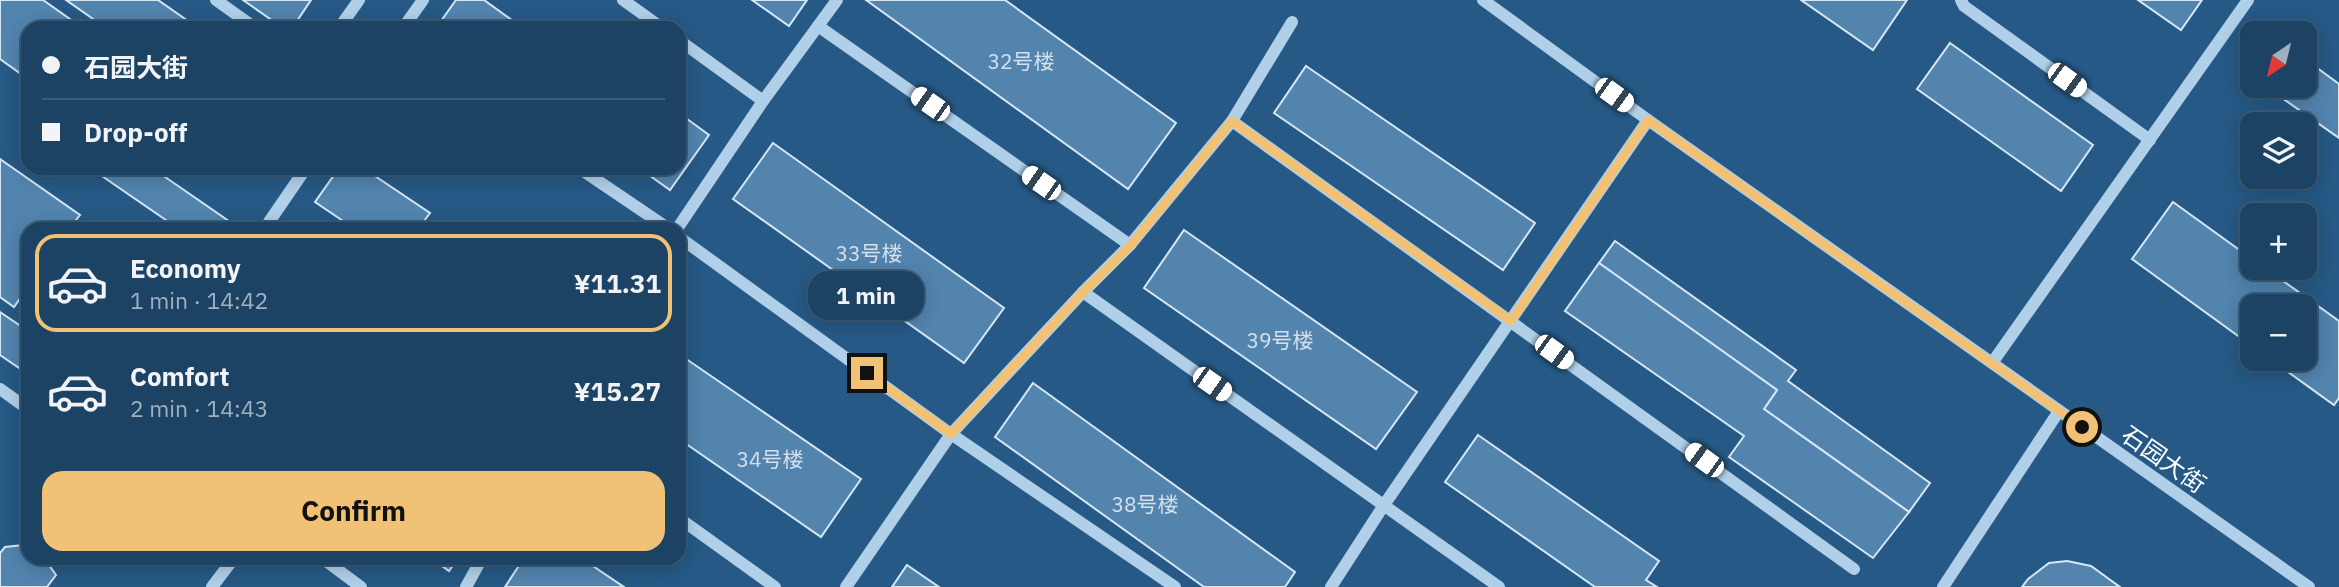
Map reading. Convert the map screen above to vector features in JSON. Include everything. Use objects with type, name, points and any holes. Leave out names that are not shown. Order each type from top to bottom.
[{"type":"street","points":[[216,0],[246,21]]},
{"type":"street","points":[[344,21],[359,0]]},
{"type":"street","points":[[408,21],[423,0]]},
{"type":"street","points":[[623,0],[652,21]]},
{"type":"street","points":[[682,222],[763,101],[837,0]]},
{"type":"street","name":"石园大街","points":[[1483,0],[1648,120],[2309,587]]},
{"type":"street","points":[[1961,0],[1964,6],[2150,140]]},
{"type":"street","points":[[1992,363],[2248,0]]},
{"type":"street","points":[[846,587],[951,434],[1083,292],[1130,246],[1232,121],[1292,22]]},
{"type":"street","points":[[818,26],[1130,246]]},
{"type":"street","points":[[686,45],[763,101]]},
{"type":"street","points":[[1331,587],[1384,505],[1648,120]]},
{"type":"street","points":[[1232,121],[1854,569]]},
{"type":"street","points":[[274,222],[302,175]]},
{"type":"street","points":[[589,175],[658,222]]},
{"type":"street","points":[[686,242],[951,434],[1175,587]]},
{"type":"street","points":[[1083,292],[1499,587]]},
{"type":"street","points":[[0,389],[21,404]]},
{"type":"street","points":[[1943,587],[2059,411]]},
{"type":"street","points":[[686,523],[775,587]]},
{"type":"street","points":[[212,587],[229,565]]},
{"type":"street","points":[[331,565],[361,587]]},
{"type":"street","points":[[466,587],[478,565]]},
{"type":"building","points":[[0,0],[43,0],[73,21],[21,21],[21,74],[0,59]]},
{"type":"building","points":[[66,0],[158,0],[188,21],[96,21]]},
{"type":"building","points":[[243,0],[311,0],[297,21],[273,21]]},
{"type":"building","points":[[456,0],[484,0],[513,21],[441,21]]},
{"type":"building","points":[[752,0],[807,0],[789,26]]},
{"type":"building","points":[[866,0],[1005,0],[1176,123],[1128,189]]},
{"type":"building","points":[[1801,0],[1907,0],[1873,50]]},
{"type":"building","points":[[2138,0],[2202,0],[2181,30]]},
{"type":"building","points":[[1950,43],[2093,145],[2061,191],[1917,89]]},
{"type":"building","points":[[1306,66],[1535,223],[1503,270],[1274,113]]},
{"type":"building","points":[[2317,68],[2339,84],[2339,138],[2317,123],[2317,112],[2302,112],[2282,98],[2317,98]]},
{"type":"building","points":[[686,118],[709,135],[686,167]]},
{"type":"building","points":[[773,143],[1004,308],[964,363],[733,199]]},
{"type":"building","points":[[0,159],[80,215],[74,222],[21,222],[21,297],[14,307],[0,297]]},
{"type":"building","points":[[100,175],[162,175],[230,222],[169,222]]},
{"type":"building","points":[[334,175],[373,175],[430,213],[423,222],[345,222],[315,202]]},
{"type":"building","points":[[649,175],[681,175],[670,190]]},
{"type":"building","points":[[2173,202],[2240,250],[2240,280],[2282,280],[2301,294],[2240,294],[2240,337],[2132,259]]},
{"type":"building","points":[[1184,230],[1417,392],[1376,449],[1144,288]]},
{"type":"building","points":[[1615,241],[1796,370],[1788,381],[1930,483],[1909,512],[1764,409],[1777,390],[1599,263]]},
{"type":"building","points":[[1599,263],[1777,390],[1764,409],[1909,512],[1873,558],[1729,457],[1744,436],[1565,311]]},
{"type":"building","points":[[2317,305],[2339,321],[2339,398],[2334,405],[2287,371],[2317,371]]},
{"type":"building","points":[[0,312],[21,326],[21,369],[0,355]]},
{"type":"building","points":[[686,359],[861,479],[821,537],[686,444]]},
{"type":"building","points":[[1033,383],[1295,572],[1285,587],[1204,587],[995,437]]},
{"type":"building","points":[[1478,435],[1659,561],[1646,580],[1657,587],[1595,587],[1445,482]]},
{"type":"building","points":[[21,545],[21,565],[49,565],[56,575],[47,587],[0,587],[0,553],[5,547]]},
{"type":"building","points":[[2067,561],[2091,566],[2120,587],[2022,587],[2049,563]]},
{"type":"building","points":[[441,565],[453,565],[449,571]]},
{"type":"building","points":[[519,565],[591,565],[624,587],[505,587]]},
{"type":"building","points":[[907,565],[939,587],[892,587]]},
{"type":"route","points":[[867,373],[951,434],[1083,292],[1130,246],[1232,121],[1511,321],[1648,120],[2082,427]]}]
